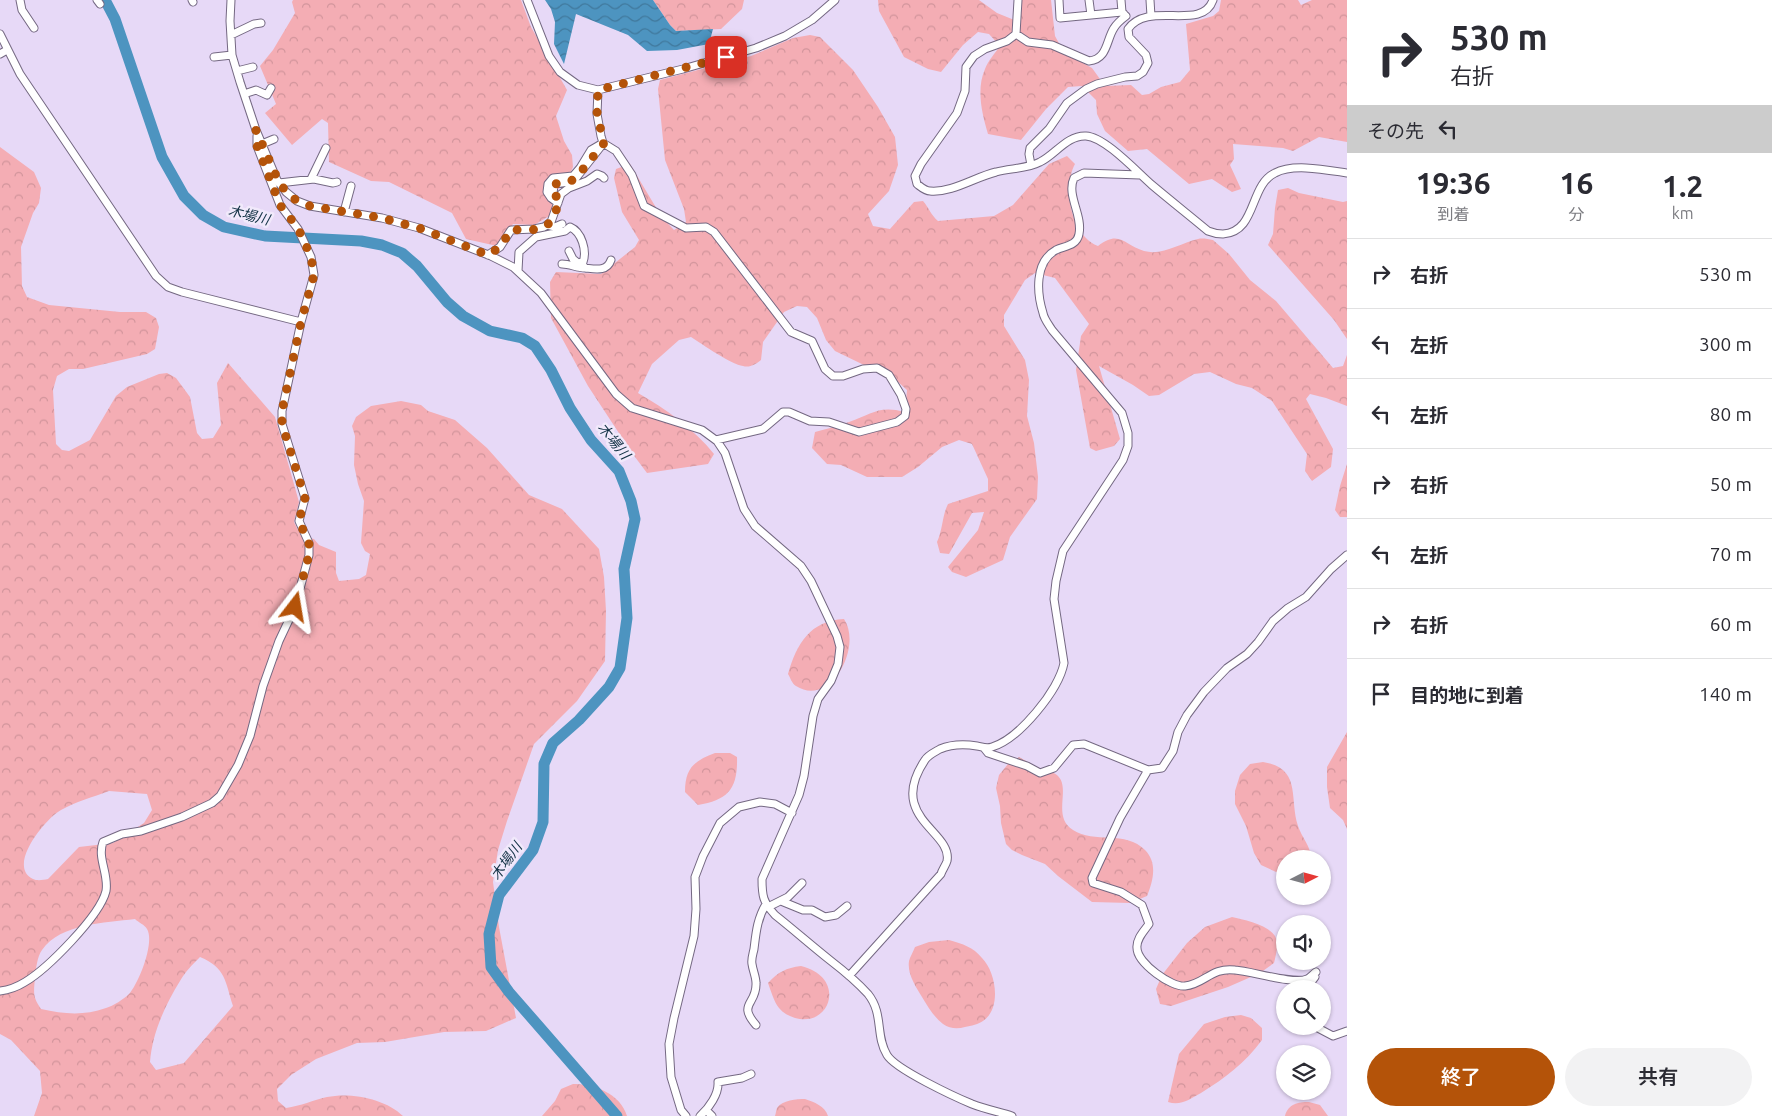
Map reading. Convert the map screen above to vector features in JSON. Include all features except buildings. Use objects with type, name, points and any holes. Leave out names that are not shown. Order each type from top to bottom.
[{"type":"street","points":[[20,0],[22,10],[34,28]]},
{"type":"street","points":[[231,0],[232,55],[256,130],[279,183],[286,192],[297,201],[310,206],[382,218],[419,228],[488,255],[518,271],[541,293],[616,394],[632,408],[702,430],[716,440],[725,453],[744,509],[755,526],[801,566],[811,580],[837,636],[840,647],[838,664],[831,681],[818,699],[812,716],[804,776],[799,795],[762,879],[762,893],[767,906],[775,915],[868,994],[876,1007],[880,1021],[882,1043],[887,1056],[896,1064],[915,1076],[972,1104],[1012,1116]]},
{"type":"street","points":[[526,0],[549,56],[560,72],[578,85],[598,90],[691,67],[756,48],[799,28],[812,20],[835,0]]},
{"type":"street","points":[[1018,0],[1016,34],[1007,41],[985,49],[974,56],[966,67],[965,91],[957,113],[921,164],[915,176],[917,184],[929,191],[945,189],[996,172],[1041,162],[1063,145],[1077,138],[1087,136],[1102,143],[1121,156],[1140,175],[1208,231],[1216,234],[1230,233],[1240,229],[1264,182],[1273,173],[1294,168],[1347,173]]},
{"type":"street","points":[[1059,0],[1060,18],[1124,14]]},
{"type":"street","points":[[1089,0],[1091,15]]},
{"type":"street","points":[[1121,0],[1124,14],[1132,22]]},
{"type":"street","points":[[1150,0],[1151,16]]},
{"type":"street","points":[[1031,165],[1030,148],[1049,129],[1067,103],[1086,89],[1097,84],[1137,76],[1143,72],[1148,63],[1146,55],[1129,37],[1128,29],[1132,22],[1141,17],[1197,14],[1206,10],[1213,0]]},
{"type":"street","points":[[1016,34],[1028,42],[1052,45],[1089,61],[1095,60],[1103,55],[1114,28],[1124,14]]},
{"type":"street","points":[[231,34],[261,23]]},
{"type":"street","points":[[0,34],[20,74],[156,276],[168,287],[301,322]]},
{"type":"street","points":[[0,54],[8,50]]},
{"type":"street","points":[[214,57],[232,55]]},
{"type":"street","points":[[237,71],[253,66]]},
{"type":"street","points":[[244,94],[256,90],[267,95],[271,88]]},
{"type":"street","points":[[598,90],[597,114],[604,143],[616,151],[632,175],[644,206],[686,228],[706,227],[714,232],[790,332],[812,341],[825,369],[833,376],[843,376],[863,369],[877,368],[889,375],[901,395],[906,409],[904,416],[897,422],[859,432],[829,422],[810,421],[789,412],[783,412],[764,429],[716,440]]},
{"type":"street","points":[[0,991],[14,988],[39,972],[72,940],[99,907],[106,888],[100,850],[103,842],[122,834],[141,831],[182,818],[212,803],[220,796],[238,765],[250,736],[263,686],[279,642],[295,607],[309,555],[309,543],[299,521],[305,498],[282,424],[282,411],[301,322],[314,275],[311,257],[298,228],[280,205],[257,146],[256,130]]},
{"type":"street","points":[[262,144],[274,139]]},
{"type":"street","points":[[559,201],[550,198],[547,192],[548,184],[553,178],[573,176],[591,150],[604,143]]},
{"type":"street","points":[[311,180],[326,148]]},
{"type":"street","points":[[849,976],[940,874],[947,861],[943,845],[917,814],[914,804],[913,790],[916,778],[926,758],[949,745],[958,744],[984,748],[999,744],[1012,735],[1040,708],[1058,681],[1064,663],[1054,599],[1063,551],[1123,460],[1128,446],[1128,433],[1122,413],[1052,330],[1043,315],[1038,277],[1046,261],[1054,251],[1071,245],[1079,237],[1081,221],[1071,191],[1074,178],[1084,173],[1140,175]]},
{"type":"street","points":[[488,255],[500,247],[511,230],[534,229],[551,222],[562,194],[569,188],[587,182],[597,174],[604,178]]},
{"type":"street","points":[[279,183],[311,180],[337,182]]},
{"type":"street","points":[[344,212],[350,186]]},
{"type":"street","points":[[545,226],[555,227],[562,224]]},
{"type":"street","points":[[545,226],[547,235]]},
{"type":"street","points":[[518,271],[520,252],[536,237],[570,228],[574,229],[584,246],[586,255],[583,265],[578,268],[562,264]]},
{"type":"street","points":[[569,251],[573,259],[583,265],[603,269],[609,265],[611,260]]},
{"type":"street","points":[[984,748],[988,753],[1027,766],[1040,773],[1054,768],[1073,745],[1084,744],[1148,770],[1162,768],[1169,759],[1178,732],[1187,715],[1204,692],[1227,668],[1247,654],[1273,620],[1306,597],[1347,555]]},
{"type":"street","points":[[1148,770],[1120,818],[1092,878],[1093,883],[1126,895],[1142,905],[1149,924],[1140,937],[1136,948],[1142,961],[1174,984],[1183,987],[1194,984],[1212,973],[1223,969],[1290,980]]},
{"type":"street","points":[[686,1116],[681,1110],[671,1077],[669,1044],[694,936],[696,909],[695,877],[703,856],[720,823],[739,807],[760,802],[775,804],[792,813]]},
{"type":"street","points":[[756,1025],[748,1015],[747,1008],[754,995],[756,984],[752,962],[756,928],[760,914],[767,906],[788,897],[802,883]]},
{"type":"street","points":[[781,901],[803,910],[812,910],[824,917],[836,914],[847,906]]},
{"type":"street","points":[[1304,980],[1316,972],[1314,980]]},
{"type":"street","points":[[1330,1035],[1333,1036],[1347,1031]]},
{"type":"street","points":[[700,1116],[706,1110],[718,1088],[718,1082],[742,1078],[751,1074]]},
{"type":"street","points":[[706,1110],[712,1116]]},
{"type":"green space","points":[[293,0],[521,0],[531,27],[567,90],[556,116],[564,141],[572,155],[573,167],[566,182],[555,192],[551,215],[534,225],[513,224],[497,246],[466,239],[452,213],[389,182],[371,181],[329,162],[328,123],[322,119],[292,145],[265,113],[276,104],[260,66],[273,50],[295,13]]},
{"type":"green space","points":[[653,0],[744,0],[742,9],[721,29],[676,31]]},
{"type":"green space","points":[[878,0],[979,0],[997,13],[1019,22],[1021,0],[1051,0],[1055,36],[1067,54],[1092,68],[1105,86],[1131,85],[1142,95],[1180,82],[1190,70],[1186,24],[1213,16],[1219,11],[1221,0],[1298,0],[1301,5],[1312,0],[1347,0],[1347,142],[1319,137],[1293,151],[1283,148],[1233,144],[1234,159],[1230,165],[1241,189],[1232,192],[1212,179],[1189,184],[1147,149],[1128,151],[1105,131],[1097,114],[1096,100],[1082,86],[1068,87],[1046,109],[1021,140],[988,134],[980,93],[982,77],[986,66],[1000,46],[989,34],[978,32],[963,45],[941,72],[928,69],[904,57],[879,11]]},
{"type":"green space","points":[[810,35],[820,37],[853,70],[878,107],[895,137],[898,165],[889,191],[868,214],[873,226],[890,229],[914,202],[923,201],[938,221],[994,216],[1013,205],[1049,164],[1067,156],[1075,164],[1071,174],[1069,198],[1075,222],[1089,241],[1098,246],[1106,241],[1117,239],[1137,249],[1158,252],[1198,239],[1213,240],[1229,254],[1250,280],[1276,301],[1333,368],[1343,366],[1347,355],[1347,406],[1310,394],[1306,399],[1333,449],[1331,467],[1312,481],[1305,471],[1307,454],[1272,401],[1252,388],[1236,384],[1210,372],[1194,374],[1159,395],[1149,396],[1099,366],[1120,439],[1114,446],[1096,451],[1090,448],[1076,370],[1081,336],[1089,324],[1055,278],[1035,273],[1025,280],[1004,315],[1004,326],[1025,360],[1029,380],[1027,416],[1034,443],[1038,477],[1037,499],[1010,537],[1003,560],[966,577],[952,572],[948,567],[978,530],[984,512],[972,513],[949,554],[940,553],[937,542],[948,504],[988,491],[988,479],[972,444],[959,440],[942,447],[918,467],[902,477],[867,477],[841,465],[827,464],[812,448],[815,432],[882,410],[889,409],[905,412],[907,390],[897,381],[835,351],[826,340],[817,318],[807,307],[797,306],[784,312],[763,342],[761,360],[753,365],[738,365],[691,337],[679,340],[652,364],[638,393],[679,420],[698,436],[714,454],[708,464],[647,473],[588,386],[551,318],[550,282],[556,272],[601,274],[635,247],[639,240],[622,212],[614,178],[616,169],[630,164],[661,216],[674,230],[686,222],[684,209],[665,160],[658,89],[660,80],[751,56],[793,38]]},
{"type":"green space","points":[[0,147],[34,172],[41,188],[39,203],[33,213],[21,247],[22,286],[27,297],[49,305],[120,312],[146,312],[156,318],[159,327],[155,349],[147,354],[83,369],[69,369],[57,376],[53,390],[56,444],[62,450],[69,451],[90,440],[116,396],[127,387],[159,374],[167,373],[176,378],[190,397],[197,433],[202,439],[213,438],[221,425],[217,383],[228,363],[275,417],[299,502],[294,522],[301,536],[314,539],[319,545],[336,552],[336,573],[339,581],[359,579],[366,575],[370,554],[365,551],[361,543],[364,501],[354,465],[355,436],[352,426],[356,417],[371,406],[401,401],[421,405],[428,411],[455,420],[487,448],[529,495],[562,509],[599,549],[604,577],[606,611],[605,661],[577,701],[534,744],[498,850],[493,882],[499,927],[516,1018],[486,1031],[444,1032],[385,1042],[357,1043],[316,1059],[291,1075],[277,1089],[278,1101],[286,1108],[327,1097],[347,1095],[378,1101],[396,1110],[403,1116],[34,1116],[42,1093],[40,1071],[11,1040],[0,1034]],"holes":[[[109,791],[147,794],[152,810],[144,823],[113,843],[79,847],[48,879],[35,880],[26,873],[24,864],[26,854],[31,843],[46,822],[66,807]],[[135,919],[147,929],[149,943],[145,962],[133,989],[112,1006],[98,1011],[66,1013],[41,1009],[34,994],[40,953],[50,941],[60,934],[97,923]],[[200,957],[215,966],[226,982],[233,1006],[184,1063],[156,1070],[150,1062],[153,1041],[169,1000],[189,968]]]},
{"type":"green space","points":[[1288,188],[1299,193],[1343,202],[1347,201],[1347,339],[1334,320],[1268,245],[1273,234],[1278,190]]},
{"type":"green space","points":[[1347,464],[1347,517],[1340,517],[1335,510]]},
{"type":"green space","points":[[844,619],[849,631],[849,644],[846,658],[840,671],[831,682],[821,689],[809,691],[796,686],[788,674],[801,644],[814,629],[822,624]]},
{"type":"green space","points":[[1347,732],[1347,829],[1343,820],[1330,808],[1327,767]]},
{"type":"green space","points":[[715,753],[730,753],[737,757],[736,777],[733,785],[724,796],[698,805],[685,792],[687,777],[692,766],[701,759]]},
{"type":"green space","points":[[1019,757],[1036,767],[1057,775],[1063,787],[1063,817],[1073,830],[1090,836],[1129,840],[1145,850],[1153,866],[1151,884],[1147,896],[1130,903],[1092,902],[1045,864],[1012,850],[1006,844],[996,788],[999,775],[1008,764]]},
{"type":"green space","points":[[1263,762],[1275,765],[1284,771],[1289,778],[1298,826],[1310,850],[1276,850],[1276,872],[1261,865],[1254,853],[1246,826],[1235,804],[1235,791],[1240,775],[1250,764]]},
{"type":"green space","points":[[1232,917],[1267,928],[1276,939],[1274,963],[1260,973],[1228,987],[1171,1006],[1160,1004],[1156,989],[1162,975],[1187,943],[1205,927]]},
{"type":"green space","points":[[949,940],[967,946],[979,954],[991,972],[995,990],[993,1008],[989,1015],[979,1023],[960,1028],[946,1026],[934,1015],[915,985],[909,966],[909,959],[915,947],[929,942]]},
{"type":"green space","points":[[801,966],[815,972],[825,980],[829,990],[829,1000],[825,1009],[818,1016],[807,1019],[795,1018],[782,1011],[776,1003],[768,983],[783,971]]},
{"type":"green space","points":[[1241,1015],[1251,1018],[1262,1028],[1262,1040],[1249,1056],[1218,1082],[1189,1100],[1177,1103],[1168,1102],[1179,1054],[1204,1024],[1225,1017]]},
{"type":"green space","points":[[573,1084],[581,1084],[605,1091],[619,1101],[627,1116],[542,1116],[555,1101],[561,1089]]},
{"type":"green space","points":[[805,1099],[822,1107],[828,1116],[775,1116],[777,1108],[782,1103]]},
{"type":"green space","points":[[1301,1102],[1320,1105],[1328,1116],[1285,1116],[1291,1106]]},
{"type":"water","points":[[545,0],[653,0],[676,31],[713,29],[709,44],[677,50],[647,51],[628,35],[576,14],[564,64],[554,44],[555,22],[551,9]]},
{"type":"waterway","name":"木場川","points":[[105,0],[115,19],[162,157],[184,196],[203,215],[224,227],[265,236],[361,241],[382,245],[402,253],[417,266],[447,302],[463,316],[490,331],[522,338],[535,346],[551,370],[570,408],[591,440],[619,471],[631,501],[635,519],[624,569],[627,618],[620,668],[609,687],[579,720],[553,743],[544,764],[543,822],[533,850],[499,895],[489,934],[491,967],[509,992],[617,1116]]},
{"type":"route","points":[[295,607],[309,555],[309,543],[299,521],[300,511],[305,498],[282,424],[282,411],[301,322],[314,275],[311,257],[298,228],[280,205],[257,146],[256,130],[278,180],[286,192],[297,201],[310,206],[382,218],[419,228],[488,255],[500,247],[511,230],[534,229],[544,227],[551,222],[560,199],[553,194],[554,184],[569,182],[576,178],[604,143],[597,114],[598,90],[726,57]]}]
